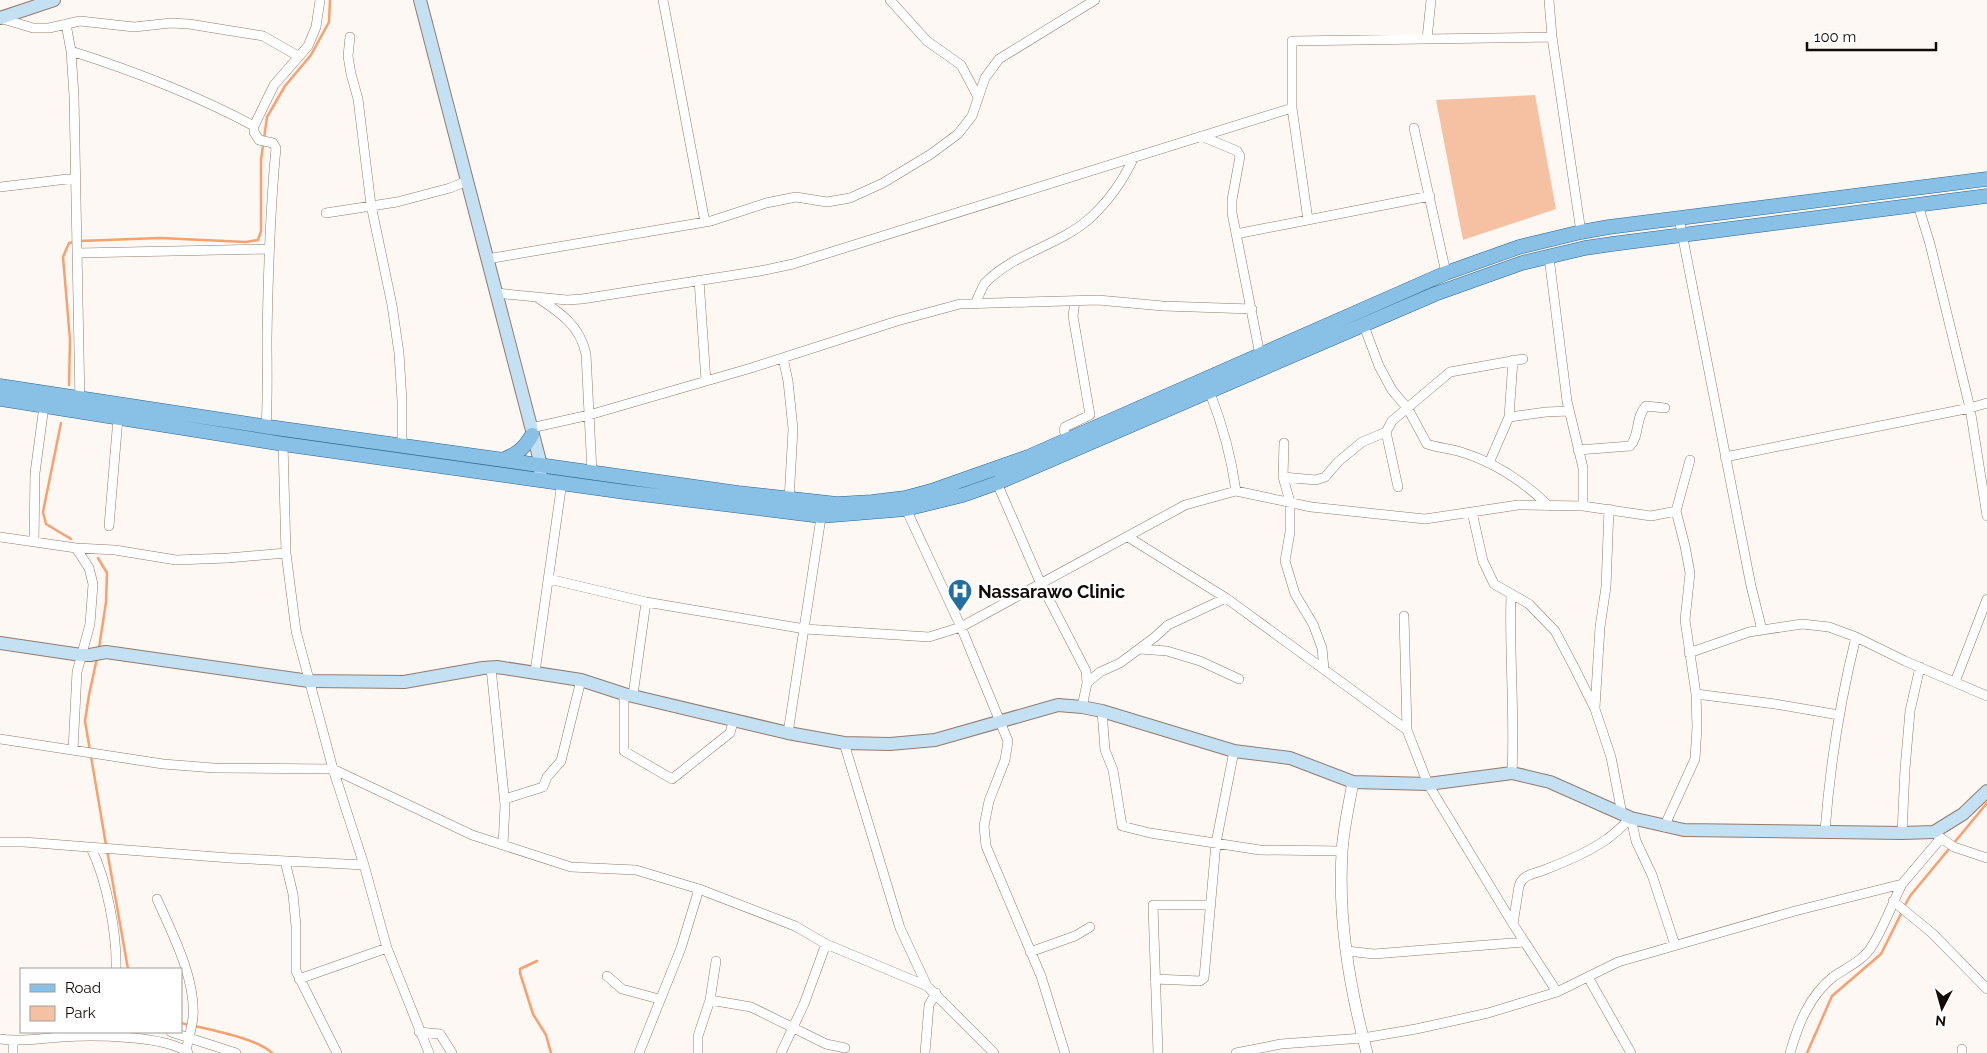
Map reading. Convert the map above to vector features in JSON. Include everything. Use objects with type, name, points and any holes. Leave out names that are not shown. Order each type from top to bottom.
[{"type":"main road","points":[[0,9],[30,0]]},
{"type":"main road","points":[[0,18],[54,0]]},
{"type":"main road","points":[[420,0],[541,465],[540,480]]},
{"type":"main road","points":[[0,399],[44,406],[80,405],[266,427],[789,500],[822,509],[837,504],[872,502],[923,494],[992,471],[1446,273],[1519,247],[1581,232],[1987,179]]},
{"type":"main road","points":[[0,386],[80,405],[118,418],[283,444],[540,480],[822,509],[906,510],[997,484],[1435,294],[1522,263],[1585,248],[1987,196]]},
{"type":"main road","points":[[1822,200],[1825,216]]},
{"type":"main road","points":[[504,459],[516,455],[523,449],[532,431]]},
{"type":"main road","points":[[0,643],[85,655],[106,652],[309,681],[404,682],[491,668],[535,672],[581,680],[628,695],[788,733],[844,743],[890,744],[935,740],[1058,705],[1082,707],[1102,711],[1234,750],[1290,758],[1353,782],[1428,784],[1512,773],[1550,782],[1626,816],[1664,827],[1698,830],[1902,833],[1944,840],[1964,814],[1987,791]]},
{"type":"street","points":[[266,427],[269,249],[276,148],[273,143],[264,141],[254,132],[254,126],[274,86],[308,46],[316,28],[320,0]]},
{"type":"street","points":[[663,0],[705,222]]},
{"type":"street","points":[[890,0],[927,41],[961,65],[978,97]]},
{"type":"street","points":[[487,259],[705,222],[766,203],[796,197],[827,202],[850,198],[883,183],[932,154],[958,134],[972,116],[985,78],[999,59],[1095,0]]},
{"type":"street","points":[[1428,39],[1431,0]]},
{"type":"street","points":[[1549,0],[1552,37],[1581,232]]},
{"type":"street","points":[[0,18],[33,28],[49,28],[80,21],[134,27],[171,23],[189,24],[263,36],[298,56]]},
{"type":"street","points":[[66,24],[71,51],[76,178],[80,405]]},
{"type":"street","points":[[350,37],[348,56],[358,99],[371,205],[378,247],[392,305],[402,401],[402,446]]},
{"type":"street","points":[[1308,220],[1292,108],[1292,41],[1552,37]]},
{"type":"street","points":[[71,51],[138,73],[254,126]]},
{"type":"street","points":[[496,293],[567,300],[582,299],[760,271],[793,264],[1292,108]]},
{"type":"street","points":[[1414,128],[1446,273]]},
{"type":"street","points":[[1201,136],[1236,151],[1240,156],[1232,200],[1236,234],[1260,355]]},
{"type":"street","points":[[975,304],[984,285],[1004,268],[1025,254],[1057,239],[1088,220],[1109,199],[1124,178],[1134,157]]},
{"type":"street","points":[[0,187],[76,178]]},
{"type":"street","points":[[326,213],[397,202],[467,181]]},
{"type":"street","points":[[1236,234],[1430,196]]},
{"type":"street","points":[[1918,205],[1930,244],[1970,408],[1987,516]]},
{"type":"street","points":[[1679,218],[1750,586],[1762,630]]},
{"type":"street","points":[[78,248],[269,249]]},
{"type":"street","points":[[1549,257],[1569,411],[1583,468],[1583,506]]},
{"type":"street","points":[[699,280],[706,381]]},
{"type":"street","points":[[537,297],[566,317],[584,342],[590,415],[592,472]]},
{"type":"street","points":[[532,431],[783,358],[943,308],[975,304],[1098,300],[1171,306],[1252,309]]},
{"type":"street","points":[[1067,439],[1064,430],[1065,426],[1090,415],[1074,316],[1075,301]]},
{"type":"street","points":[[1364,326],[1392,390],[1408,409],[1427,444],[1460,452],[1488,463],[1513,476],[1549,506]]},
{"type":"street","points":[[783,358],[788,381],[793,429],[789,500]]},
{"type":"street","points":[[1282,476],[1316,480],[1325,477],[1338,462],[1362,442],[1386,432],[1392,421],[1450,372],[1523,359]]},
{"type":"street","points":[[1488,463],[1509,418],[1513,360]]},
{"type":"street","points":[[1210,392],[1224,429],[1236,491]]},
{"type":"street","points":[[1725,457],[1987,403]]},
{"type":"street","points":[[34,542],[35,472],[44,406]]},
{"type":"street","points":[[1578,450],[1630,446],[1634,442],[1638,420],[1643,408],[1646,406],[1664,408]]},
{"type":"street","points":[[1509,418],[1546,412],[1569,411]]},
{"type":"street","points":[[109,526],[118,418]]},
{"type":"street","points":[[1386,432],[1398,487]]},
{"type":"street","points":[[1284,443],[1282,476],[1290,502],[1290,532],[1285,561],[1294,594],[1312,624],[1322,648],[1324,669]]},
{"type":"street","points":[[283,444],[286,553],[296,631],[333,769],[364,865],[387,948],[429,1053]]},
{"type":"street","points":[[1664,827],[1695,759],[1697,727],[1696,694],[1685,620],[1690,573],[1676,511],[1690,460]]},
{"type":"street","points":[[535,672],[562,482]]},
{"type":"street","points":[[997,484],[1041,584],[1086,671],[1087,683],[1082,707]]},
{"type":"street","points":[[549,578],[646,602],[805,629],[929,637],[961,627],[1185,505],[1236,491],[1311,507],[1425,519],[1518,505],[1583,506],[1651,516],[1676,511]]},
{"type":"street","points":[[788,733],[822,509]]},
{"type":"street","points":[[1594,708],[1600,627],[1606,587],[1608,509]]},
{"type":"street","points":[[906,510],[961,627],[1008,741],[1005,760],[989,800],[984,826],[986,846],[1040,976],[1065,1053]]},
{"type":"street","points":[[1472,512],[1482,561],[1494,584],[1528,604],[1554,631],[1594,708],[1611,757],[1626,816],[1652,875],[1675,945]]},
{"type":"street","points":[[0,537],[76,548],[115,550],[176,560],[286,553]]},
{"type":"street","points":[[1128,537],[1226,598],[1407,730]]},
{"type":"street","points":[[73,750],[77,672],[85,655],[93,584],[89,568],[76,548]]},
{"type":"street","points":[[1511,594],[1512,773]]},
{"type":"street","points":[[1087,683],[1100,672],[1120,663],[1140,649],[1168,625],[1226,598]]},
{"type":"street","points":[[1955,682],[1987,599]]},
{"type":"street","points":[[646,602],[628,695],[624,751],[672,779],[730,733],[734,719]]},
{"type":"street","points":[[1404,616],[1407,730],[1428,784],[1524,942],[1557,992]]},
{"type":"street","points":[[1689,653],[1750,632],[1802,624],[1829,628],[1856,637],[1987,696]]},
{"type":"street","points":[[1825,831],[1829,778],[1839,715],[1856,637]]},
{"type":"street","points":[[1140,649],[1176,653],[1200,661],[1238,679]]},
{"type":"street","points":[[1902,833],[1910,710],[1920,667]]},
{"type":"street","points":[[491,668],[505,799],[503,845]]},
{"type":"street","points":[[505,799],[543,787],[547,777],[561,761],[581,680]]},
{"type":"street","points":[[1696,694],[1775,704],[1839,715]]},
{"type":"street","points":[[1102,711],[1105,750],[1113,770],[1122,826],[1150,833],[1260,850],[1342,851]]},
{"type":"street","points":[[0,739],[162,764],[214,768],[333,769],[472,835],[571,867],[636,870],[699,889],[795,926],[826,944],[927,986],[994,1053]]},
{"type":"street","points":[[844,743],[900,928],[927,986]]},
{"type":"street","points":[[1156,979],[1200,981],[1204,978],[1216,843],[1234,750]]},
{"type":"street","points":[[1353,782],[1342,851],[1340,898],[1347,951],[1367,1053]]},
{"type":"street","points":[[1513,924],[1519,886],[1525,876],[1545,870],[1591,849],[1607,839],[1626,816]]},
{"type":"street","points":[[1790,1053],[1797,1030],[1811,1001],[1832,978],[1872,948],[1895,903],[1902,884],[1944,840],[1987,858]]},
{"type":"street","points":[[0,842],[24,842],[364,865]]},
{"type":"street","points":[[96,848],[112,924],[116,968]]},
{"type":"street","points":[[286,861],[293,894],[296,926],[295,960],[299,979],[337,1053]]},
{"type":"street","points":[[1236,1053],[1281,1044],[1363,1038],[1416,1029],[1488,1013],[1557,992],[1618,962],[1795,911],[1902,884]]},
{"type":"street","points":[[639,1053],[681,948],[699,889]]},
{"type":"street","points":[[0,1040],[13,1041],[64,1037],[154,1040],[187,1052],[193,1016],[186,968],[157,899]]},
{"type":"street","points":[[1895,903],[1932,934],[1987,989]]},
{"type":"street","points":[[1158,1053],[1153,905],[1211,905]]},
{"type":"street","points":[[1030,952],[1075,936],[1090,927]]},
{"type":"street","points":[[1347,951],[1374,954],[1524,942]]},
{"type":"street","points":[[781,1053],[804,1004],[826,944]]},
{"type":"street","points":[[299,979],[387,948]]},
{"type":"street","points":[[698,1053],[698,1036],[710,1000],[716,961]]},
{"type":"street","points":[[607,976],[622,989],[659,999]]},
{"type":"street","points":[[1588,976],[1631,1053]]},
{"type":"street","points":[[925,1053],[930,1005],[936,993]]},
{"type":"street","points":[[710,1000],[751,1007],[839,1049]]},
{"type":"street","points":[[419,1032],[440,1034],[452,1053]]},
{"type":"street","points":[[180,1033],[189,1034],[236,1053]]},
{"type":"street","points":[[13,1041],[13,1053]]},
{"type":"green space","points":[[1535,95],[1556,209],[1463,240],[1436,100]]},
{"type":"waterway","points":[[79,241],[160,238],[246,242],[258,240],[261,231],[261,160],[267,117],[285,86],[311,55],[329,22],[330,0]]},
{"type":"waterway","points":[[69,385],[70,340],[63,257],[69,243],[74,242]]},
{"type":"waterway","points":[[61,423],[43,512],[46,524],[71,539]]},
{"type":"waterway","points":[[98,558],[107,573],[106,602],[99,648]]},
{"type":"waterway","points":[[97,658],[85,721],[106,845]]},
{"type":"waterway","points":[[1904,907],[1910,896],[1987,803]]},
{"type":"waterway","points":[[107,850],[128,968]]},
{"type":"waterway","points":[[1807,1053],[1832,996],[1881,954],[1902,912]]},
{"type":"waterway","points":[[537,961],[520,969],[520,973],[533,1014],[546,1035],[551,1053]]},
{"type":"waterway","points":[[182,1023],[189,1025]]},
{"type":"waterway","points":[[195,1026],[247,1040],[272,1053]]},
{"type":"place","name":"Nassarawo Clinic","points":[[960,612]]}]
